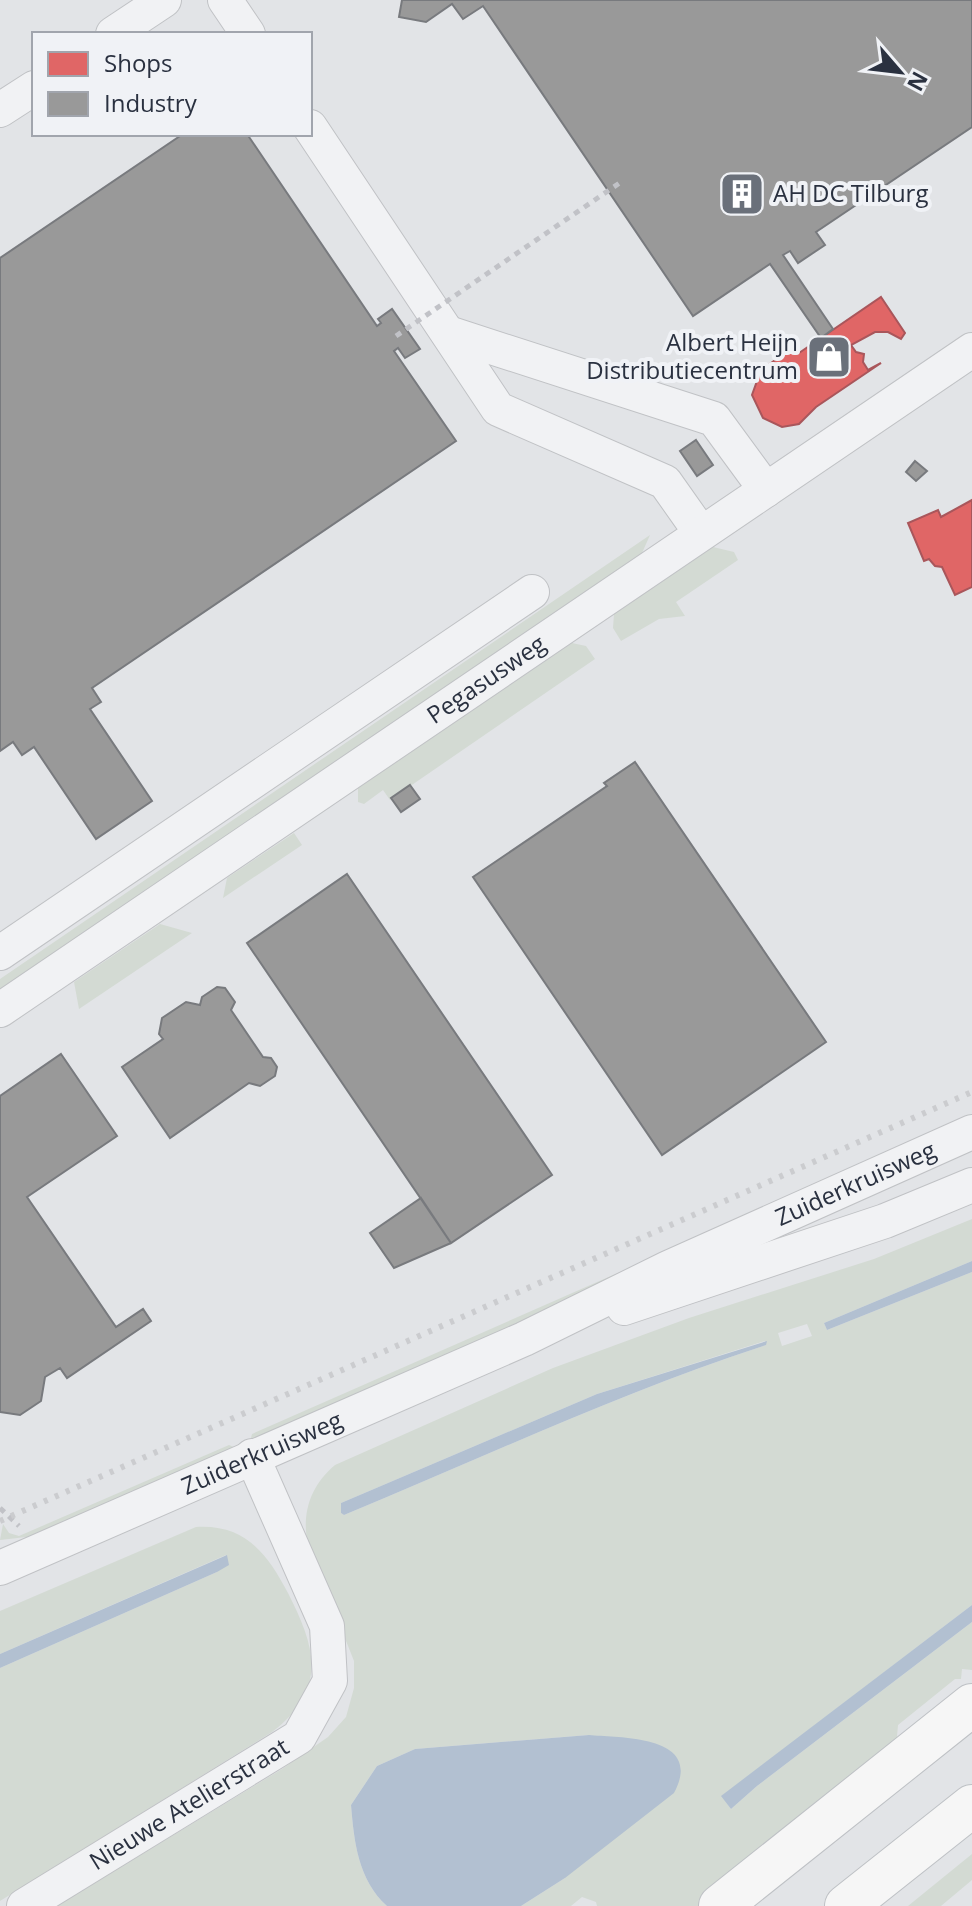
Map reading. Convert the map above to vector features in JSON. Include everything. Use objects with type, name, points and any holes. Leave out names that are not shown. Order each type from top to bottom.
[{"type":"main road","points":[[720,1906],[972,1705]]},
{"type":"main road","points":[[846,1906],[972,1806]]},
{"type":"street","points":[[116,32],[164,0]]},
{"type":"street","points":[[225,0],[247,32]]},
{"type":"street","points":[[0,110],[32,89]]},
{"type":"street","points":[[312,130],[498,409],[665,482],[701,533]]},
{"type":"street","points":[[448,333],[714,419],[766,490]]},
{"type":"street","name":"Pegasusweg","points":[[0,1010],[972,350]]},
{"type":"street","points":[[0,953],[532,592]]},
{"type":"street","name":"Zuiderkruisweg","points":[[0,1568],[524,1339],[668,1268],[972,1132]]},
{"type":"street","name":"Zuiderkruisweg","points":[[524,1339],[742,1271],[885,1221],[972,1185]]},
{"type":"street","name":"Nieuwe Atelierstraat","points":[[24,1906],[299,1737],[330,1681],[327,1626],[252,1456]]},
{"type":"path","points":[[396,336],[621,182]]},
{"type":"shaded area","points":[[650,535],[642,553],[0,990],[0,979]]},
{"type":"shaded area","points":[[713,547],[734,552],[738,560],[676,602],[685,616],[659,619],[621,641],[613,628],[614,614]]},
{"type":"shaded area","points":[[572,643],[586,646],[595,659],[390,800],[383,790],[364,804],[358,802],[358,788]]},
{"type":"shaded area","points":[[294,833],[302,845],[223,898],[227,878]]},
{"type":"shaded area","points":[[160,924],[192,933],[79,1009],[74,982]]},
{"type":"shaded area","points":[[972,1117],[972,1123],[250,1442],[252,1434]]},
{"type":"shaded area","points":[[972,1219],[972,1261],[824,1323],[827,1330],[972,1272],[972,1605],[722,1796],[731,1809],[972,1622],[972,1670],[962,1669],[961,1679],[955,1679],[898,1725],[896,1748],[698,1906],[597,1906],[596,1902],[582,1897],[571,1906],[521,1906],[565,1878],[589,1735],[415,1749],[377,1766],[351,1805],[359,1859],[377,1896],[387,1906],[57,1906],[282,1769],[328,1737],[346,1717],[354,1688],[354,1661],[306,1533],[310,1500],[320,1481],[335,1465],[553,1368],[689,1318],[874,1259]],"holes":[[[807,1324],[812,1336],[782,1346],[778,1333]],[[765,1341],[766,1345],[659,1383],[344,1515],[341,1513],[341,1503],[597,1394]]]},
{"type":"shaded area","points":[[229,1445],[236,1448],[35,1536],[0,1540],[3,1524],[9,1533],[19,1536]]},
{"type":"shaded area","points":[[196,1527],[228,1530],[241,1536],[272,1565],[298,1613],[310,1650],[312,1667],[302,1700],[272,1732],[0,1901],[0,1668],[217,1572],[226,1555],[0,1654],[0,1611]]},
{"type":"shaded area","points":[[972,1854],[972,1880],[941,1906],[908,1906]]},
{"type":"water","points":[[972,1261],[972,1272],[827,1330],[824,1323]]},
{"type":"water","points":[[767,1341],[766,1345],[659,1383],[344,1515],[341,1513],[341,1503],[597,1394]]},
{"type":"water","points":[[227,1555],[229,1565],[217,1572],[0,1668],[0,1654]]},
{"type":"water","points":[[972,1605],[972,1622],[731,1809],[721,1796]]},
{"type":"water","points":[[589,1735],[638,1739],[669,1750],[678,1760],[681,1774],[674,1793],[565,1878],[521,1906],[387,1906],[377,1896],[359,1859],[351,1805],[377,1766],[415,1749]]},
{"type":"building: Shops","points":[[881,297],[905,333],[901,339],[888,332],[875,332],[851,345],[856,352],[864,354],[863,362],[868,370],[881,363],[816,407],[799,424],[782,427],[763,418],[752,395],[761,370],[794,347],[799,353]]},
{"type":"building: Shops","points":[[972,500],[972,587],[955,595],[942,567],[935,566],[929,559],[924,561],[908,523],[938,510],[941,517]]},
{"type":"building: Industry","name":"AH DC Tilburg","points":[[402,0],[972,0],[972,127],[816,232],[825,245],[798,263],[790,251],[783,255],[833,329],[821,338],[770,264],[693,316],[483,6],[463,19],[452,4],[426,22],[399,17]]},
{"type":"building: Industry","points":[[180,136],[248,136],[377,326],[381,323],[378,319],[392,309],[420,349],[405,358],[398,348],[394,351],[456,441],[92,688],[101,702],[90,709],[152,801],[96,839],[34,747],[22,755],[13,742],[0,751],[0,258]]},
{"type":"building: Industry","points":[[696,440],[713,465],[697,476],[680,451]]},
{"type":"building: Industry","points":[[915,461],[927,471],[916,481],[906,472]]},
{"type":"building: Industry","points":[[635,762],[826,1042],[662,1155],[473,877],[607,786],[604,783]]},
{"type":"building: Industry","points":[[410,785],[420,799],[401,812],[391,798]]},
{"type":"building: Industry","points":[[347,874],[552,1175],[451,1243],[247,943]]},
{"type":"building: Industry","points":[[217,987],[225,988],[235,1002],[231,1010],[263,1057],[271,1058],[277,1067],[275,1076],[260,1086],[249,1083],[170,1138],[122,1067],[163,1039],[159,1034],[162,1018],[186,1002],[200,1005],[202,997]]},
{"type":"building: Industry","points":[[61,1054],[117,1136],[27,1197],[116,1327],[143,1309],[151,1321],[67,1378],[60,1368],[45,1377],[41,1401],[20,1415],[0,1412],[0,1096]]},
{"type":"building: Industry","points":[[421,1198],[451,1243],[394,1268],[370,1233]]},
{"type":"railway","points":[[0,1521],[972,1092]]},
{"type":"place","name":"AH DC Tilburg","points":[[742,194]]},
{"type":"place","name":"Albert Heijn Distributiecentrum","points":[[829,357]]}]
